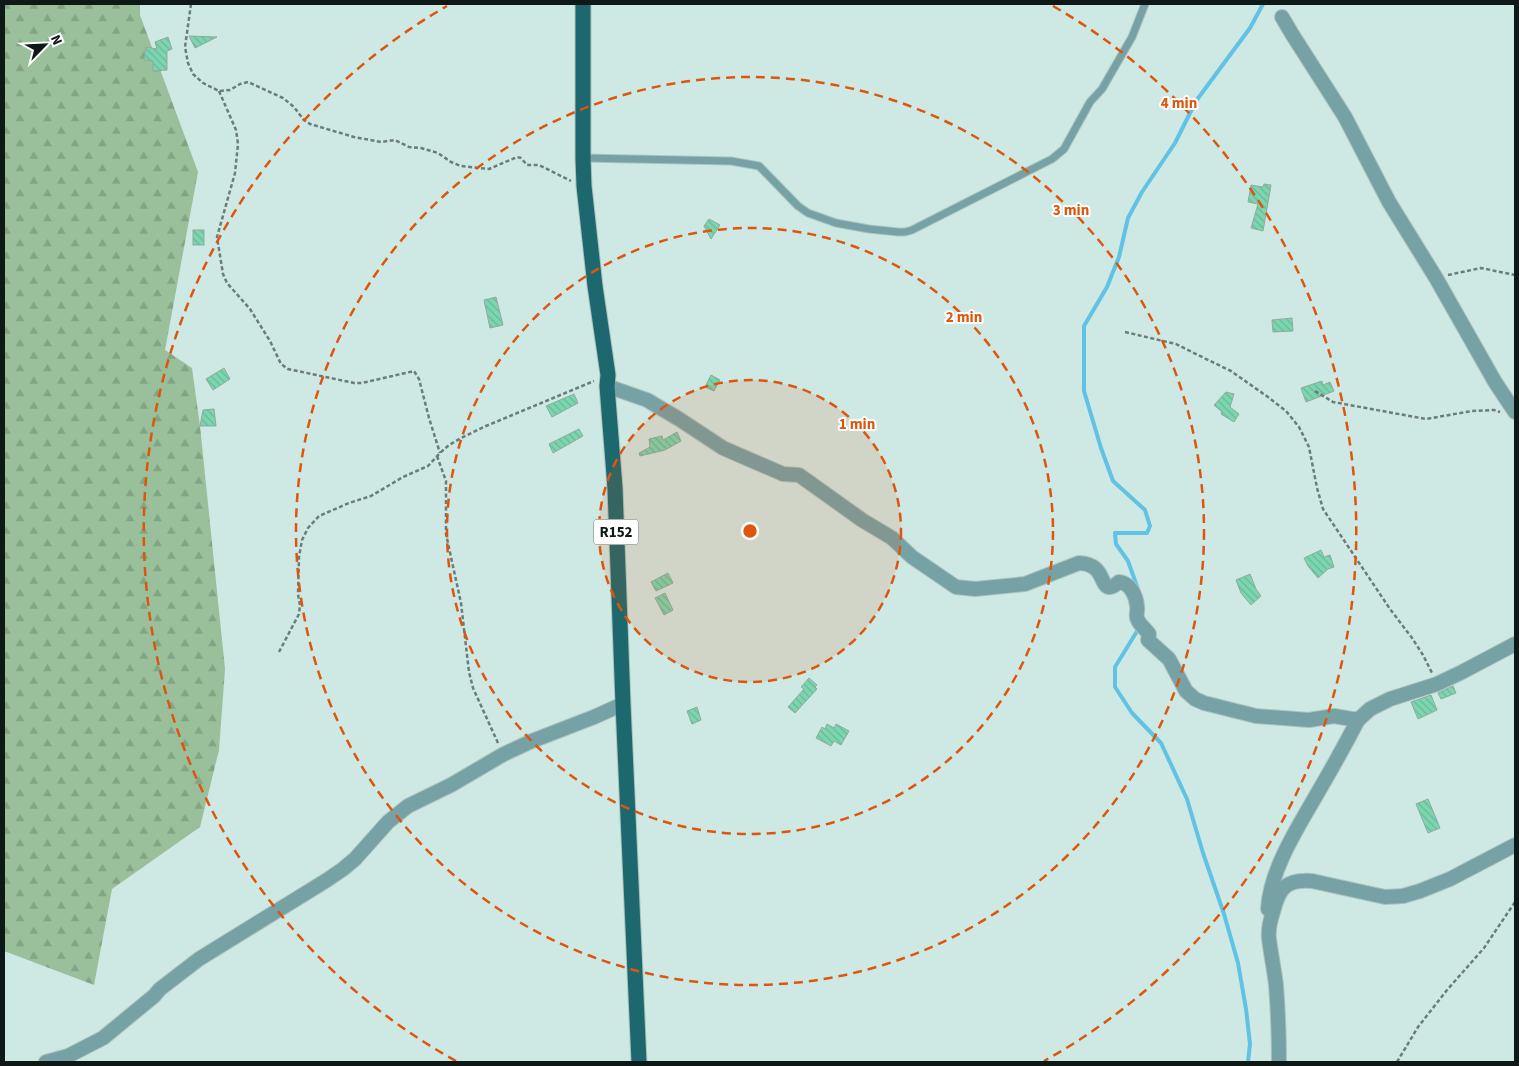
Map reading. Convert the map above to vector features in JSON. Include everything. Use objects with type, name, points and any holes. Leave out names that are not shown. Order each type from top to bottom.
[{"type":"main road","name":"R152","points":[[583,4],[582,158],[607,381],[615,488],[639,1062]]},
{"type":"street","points":[[1282,17],[1345,117],[1389,202],[1436,278],[1490,375],[1508,412]]},
{"type":"street","points":[[607,381],[647,400],[724,448],[783,474],[799,475],[862,520],[892,538],[912,557],[956,587],[975,590],[1026,584],[1079,563],[1085,563],[1094,567],[1102,575],[1105,585],[1108,587],[1113,587],[1119,582],[1127,584],[1132,590],[1137,606],[1136,617],[1140,625],[1149,634],[1148,640],[1169,659],[1186,691],[1195,699],[1256,716],[1309,720],[1334,716],[1358,720]]},
{"type":"street","points":[[1280,1062],[1274,968],[1269,938],[1269,898],[1272,880],[1297,829],[1358,720],[1370,709],[1390,699],[1436,684],[1515,644]]},
{"type":"street","points":[[46,1062],[68,1056],[102,1038],[154,996],[160,988],[199,959],[343,869],[401,811],[445,789],[504,754],[623,704]]},
{"type":"street","points":[[1270,923],[1277,898],[1282,889],[1300,880],[1386,897],[1403,896],[1450,878],[1515,845]]},
{"type":"lane","points":[[582,158],[731,161],[759,166],[798,206],[808,213],[836,223],[869,229],[906,232],[1052,159],[1064,149],[1090,102],[1102,89],[1132,37],[1145,4]]},
{"type":"path","points":[[190,4],[185,48],[188,62],[193,74],[203,83],[219,91],[230,90],[248,82],[282,98],[294,107],[303,119],[310,124],[342,135],[381,142],[395,140],[409,147],[438,153],[461,166],[482,169],[493,168],[517,157],[521,158],[527,165],[539,165],[584,186]]},
{"type":"path","points":[[219,91],[236,130],[238,144],[235,173],[217,237],[221,266],[227,283],[250,309],[270,341],[281,364],[288,369],[354,383],[362,383],[414,371],[419,380],[440,453]]},
{"type":"path","points":[[1436,278],[1480,268],[1515,276]]},
{"type":"path","points":[[1125,332],[1176,344],[1230,371],[1268,396],[1286,411],[1299,427],[1309,447],[1323,509],[1423,655],[1436,684]]},
{"type":"path","points":[[279,652],[299,614],[299,557],[302,540],[308,528],[319,516],[371,496],[403,477],[428,466],[449,445],[486,426],[607,381]]},
{"type":"path","points":[[1314,390],[1333,402],[1426,419],[1472,411],[1494,410],[1508,412]]},
{"type":"path","points":[[437,456],[446,481],[446,534],[462,603],[469,672],[473,688],[504,754]]},
{"type":"path","points":[[1397,1062],[1418,1027],[1484,948],[1515,902]]},
{"type":"green space","points":[[4,4],[140,4],[140,15],[198,172],[165,350],[192,368],[200,426],[225,669],[219,750],[200,827],[112,889],[94,985],[4,951]]},
{"type":"building","points":[[189,36],[217,37],[195,48]]},
{"type":"building","points":[[168,37],[172,49],[167,51],[167,70],[153,71],[153,61],[144,60],[146,47],[157,49],[155,42]]},
{"type":"building","points":[[1264,184],[1271,185],[1263,231],[1251,228],[1258,204],[1248,202],[1251,185],[1263,187]]},
{"type":"building","points":[[709,219],[720,225],[711,239],[704,226]]},
{"type":"building","points":[[193,230],[204,230],[204,245],[193,245]]},
{"type":"building","points":[[496,297],[503,325],[490,328],[484,300]]},
{"type":"building","points":[[1292,318],[1293,331],[1273,332],[1272,320]]},
{"type":"building","points":[[224,368],[230,379],[213,390],[206,379]]},
{"type":"building","points":[[711,375],[720,380],[714,391],[705,387]]},
{"type":"building","points":[[1322,381],[1323,385],[1330,382],[1334,391],[1306,402],[1301,388]]},
{"type":"building","points":[[1226,392],[1234,394],[1230,407],[1239,414],[1234,422],[1221,414],[1222,412],[1214,405]]},
{"type":"building","points":[[574,394],[578,403],[552,417],[546,406]]},
{"type":"building","points":[[214,409],[216,426],[200,426],[203,410]]},
{"type":"building","points":[[579,429],[583,436],[553,453],[549,444]]},
{"type":"building","points":[[677,432],[681,441],[665,450],[640,456],[639,453],[650,447],[649,439],[662,436],[663,440]]},
{"type":"building","points":[[1321,550],[1324,557],[1330,555],[1334,567],[1328,569],[1318,578],[1304,558]]},
{"type":"building","points":[[668,573],[673,583],[656,591],[651,582]]},
{"type":"building","points":[[1250,574],[1261,596],[1251,605],[1241,593],[1236,580]]},
{"type":"building","points":[[665,593],[673,610],[664,615],[655,598]]},
{"type":"building","points":[[809,678],[817,685],[815,687],[817,689],[795,713],[788,707],[804,689],[801,687]]},
{"type":"building","points":[[1453,686],[1456,693],[1441,699],[1438,693]]},
{"type":"building","points":[[1431,695],[1437,710],[1418,719],[1411,702]]},
{"type":"building","points":[[697,707],[701,720],[692,724],[687,711]]},
{"type":"building","points":[[827,724],[834,728],[836,724],[849,731],[841,745],[834,741],[831,746],[816,738],[822,727],[825,729]]},
{"type":"building","points":[[1428,799],[1440,828],[1428,833],[1416,804]]},
{"type":"waterway","points":[[1139,592],[1128,561],[1116,544],[1115,533],[1147,533],[1150,526],[1145,510],[1113,481],[1101,448],[1084,391],[1084,326],[1107,287],[1119,257],[1128,218],[1142,192],[1175,143],[1196,101],[1250,28],[1263,4]]},
{"type":"waterway","points":[[1139,628],[1115,667],[1115,687],[1132,713],[1161,743],[1187,799],[1238,963],[1250,1044],[1248,1062]]}]
